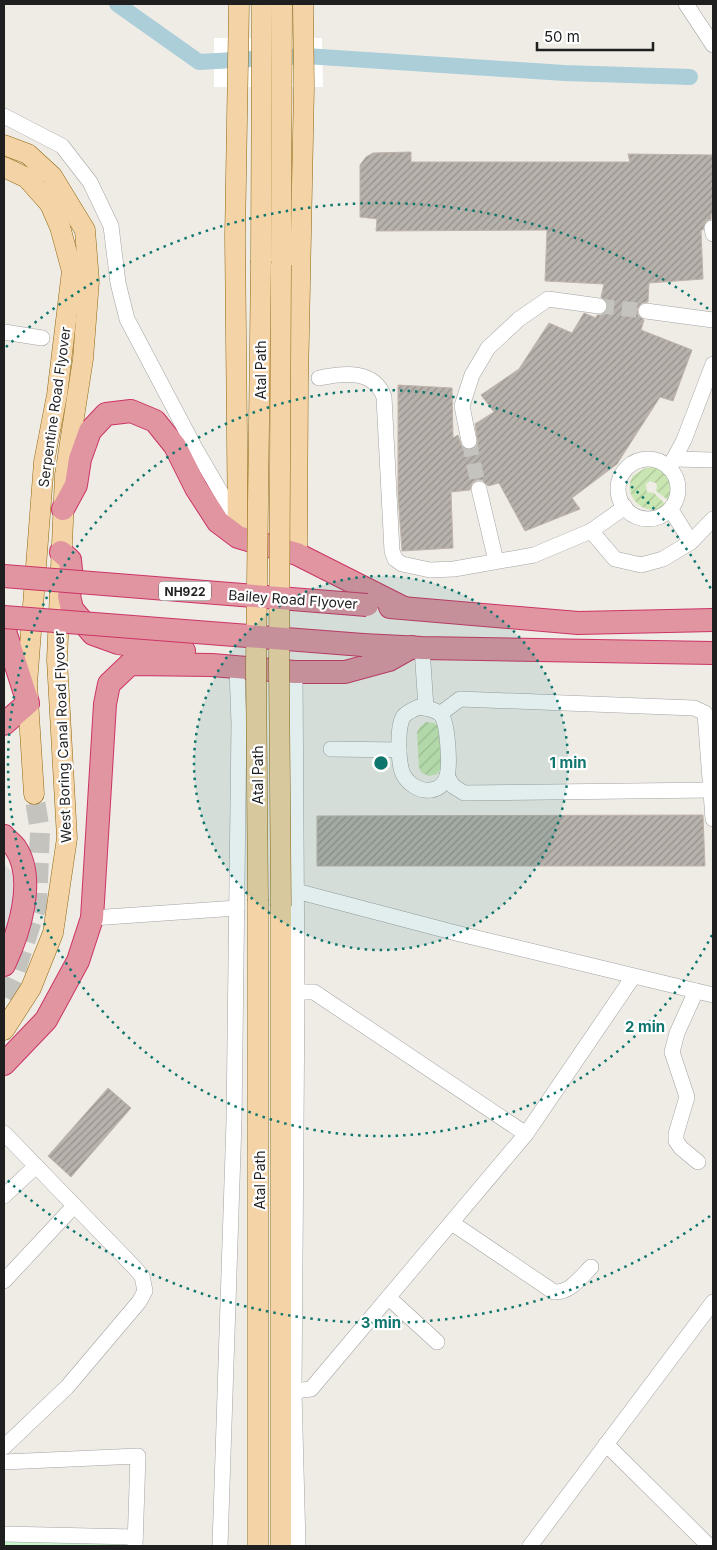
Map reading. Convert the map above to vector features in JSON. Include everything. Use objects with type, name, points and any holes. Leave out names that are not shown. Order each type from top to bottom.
[{"type":"highway","points":[[63,509],[76,485],[80,459],[90,431],[106,414],[131,411],[154,421],[175,446],[196,488],[227,529],[297,554],[404,608]]},
{"type":"highway","points":[[61,552],[70,560],[72,580],[69,596],[72,610],[93,634],[118,643],[159,649],[304,660],[360,659],[409,647]]},
{"type":"highway","name":"Bailey Road Flyover","points":[[4,576],[404,608]]},
{"type":"highway","name":"NH922","points":[[404,608],[578,623],[713,620]]},
{"type":"highway","points":[[4,616],[363,645],[713,652]]},
{"type":"highway","points":[[4,628],[28,703],[4,724]]},
{"type":"highway","points":[[4,1064],[46,1020],[78,962],[92,918],[105,704],[109,684],[130,664],[212,665],[295,672],[345,672],[390,660],[409,647]]},
{"type":"highway","points":[[4,836],[15,846],[23,864],[26,897],[10,952],[4,965]]},
{"type":"main road","points":[[227,529],[239,4]]},
{"type":"main road","points":[[297,554],[298,382],[304,87],[303,4]]},
{"type":"main road","name":"Atal Path","points":[[258,1546],[256,666],[262,13]]},
{"type":"main road","name":"Atal Path","points":[[281,1546],[279,668],[282,13]]},
{"type":"main road","name":"Serpentine Road Flyover","points":[[4,145],[28,154],[52,176],[85,230],[89,281],[87,311],[83,359],[64,474],[61,552]]},
{"type":"main road","name":"Serpentine Road Flyover","points":[[4,167],[27,178],[50,204],[60,228],[72,271],[57,395],[44,462],[27,684],[34,794]]},
{"type":"main road","name":"West Boring Canal Road Flyover","points":[[4,1030],[31,988],[53,933],[67,838],[57,660],[61,552]]},
{"type":"street","points":[[686,4],[713,45]]},
{"type":"street","points":[[4,116],[62,146],[90,182],[111,226],[118,283],[127,319],[195,448],[224,498],[227,529]]},
{"type":"street","points":[[469,441],[462,406],[472,375],[488,348],[519,319],[548,300],[599,306]]},
{"type":"street","points":[[646,311],[713,320]]},
{"type":"street","points":[[4,332],[42,338]]},
{"type":"street","points":[[713,364],[684,440],[671,463],[678,482],[676,502],[671,510],[663,516],[654,519],[644,519],[634,516],[621,502],[618,492],[619,482],[623,473],[630,465],[649,459],[671,463],[713,460]]},
{"type":"street","points":[[319,378],[342,374],[357,376],[369,379],[381,389],[384,398],[392,551],[395,559],[402,564],[430,570],[454,570],[534,555],[591,531],[625,507]]},
{"type":"street","points":[[479,488],[496,561]]},
{"type":"street","points":[[671,510],[691,542]]},
{"type":"street","points":[[591,531],[615,559],[641,565],[663,558],[691,542],[713,519]]},
{"type":"street","points":[[409,647],[426,708]]},
{"type":"street","points":[[220,1546],[234,1121],[239,724],[237,668]]},
{"type":"street","points":[[295,672],[297,992],[294,1391],[298,1546]]},
{"type":"street","points":[[440,714],[460,699],[694,708],[705,712],[713,819]]},
{"type":"street","points":[[447,776],[442,785],[437,789],[423,790],[416,788],[408,782],[402,773],[398,750],[399,733],[404,716],[411,710],[419,707],[440,714],[446,730],[447,776],[453,786],[464,793],[711,790]]},
{"type":"street","points":[[239,724],[295,721]]},
{"type":"street","points":[[331,748],[398,750]]},
{"type":"street","points":[[296,891],[456,933],[713,995]]},
{"type":"street","points":[[92,918],[237,908]]},
{"type":"street","points":[[294,1391],[311,1389],[526,1134],[633,977]]},
{"type":"street","points":[[696,991],[676,1033],[672,1052],[687,1098],[676,1134],[676,1141],[681,1148],[698,1162]]},
{"type":"street","points":[[297,992],[314,992],[526,1134]]},
{"type":"street","points":[[4,1133],[134,1266],[142,1276],[145,1291],[139,1302],[66,1386],[4,1447]]},
{"type":"street","points":[[4,1196],[36,1166]]},
{"type":"street","points":[[4,1281],[74,1206]]},
{"type":"street","points":[[452,1223],[554,1292],[561,1293],[568,1290],[591,1267]]},
{"type":"street","points":[[389,1298],[437,1342]]},
{"type":"street","points":[[530,1546],[713,1302]]},
{"type":"street","points":[[606,1444],[709,1546]]},
{"type":"street","points":[[4,1462],[138,1456],[135,1542],[4,1534]]},
{"type":"shaded area","points":[[4,864],[23,884],[4,945]]},
{"type":"green space","points":[[655,467],[668,476],[671,489],[668,500],[656,491],[656,483],[650,481],[646,484],[647,492],[654,493],[665,504],[654,510],[638,504],[631,494],[630,483],[633,476],[645,468]]},
{"type":"green space","points":[[426,722],[434,723],[441,728],[441,769],[437,774],[429,776],[422,773],[419,768],[417,732]]},
{"type":"green space","points":[[4,1540],[128,1543],[128,1546],[4,1546]]},
{"type":"pier","points":[[214,38],[322,38],[323,87],[214,87]]},
{"type":"building","points":[[411,152],[411,162],[630,162],[628,154],[713,155],[713,215],[711,214],[711,219],[706,221],[703,230],[701,230],[703,279],[649,283],[648,302],[642,303],[637,309],[638,315],[644,320],[641,330],[692,350],[673,401],[660,397],[617,464],[572,498],[580,509],[525,531],[499,483],[488,486],[482,480],[477,480],[472,483],[470,490],[451,492],[453,548],[402,551],[398,494],[398,385],[452,388],[453,438],[458,435],[462,447],[466,450],[471,450],[476,448],[478,444],[475,424],[494,412],[481,395],[519,369],[549,323],[572,333],[584,313],[596,318],[597,315],[602,315],[606,312],[608,307],[607,302],[601,297],[604,284],[545,281],[547,230],[376,231],[377,219],[360,217],[360,165],[366,157],[373,153]]},
{"type":"building","points":[[703,815],[705,866],[317,866],[317,816]]},
{"type":"building","points":[[108,1088],[131,1108],[71,1177],[48,1156]]},
{"type":"waterway","points":[[117,4],[199,62],[306,56],[564,73],[690,77]]},
{"type":"tunnel","points":[[599,306],[646,311]]},
{"type":"tunnel","points":[[469,441],[479,489]]},
{"type":"tunnel","points":[[4,997],[14,976],[37,905],[40,831],[34,794]]}]
